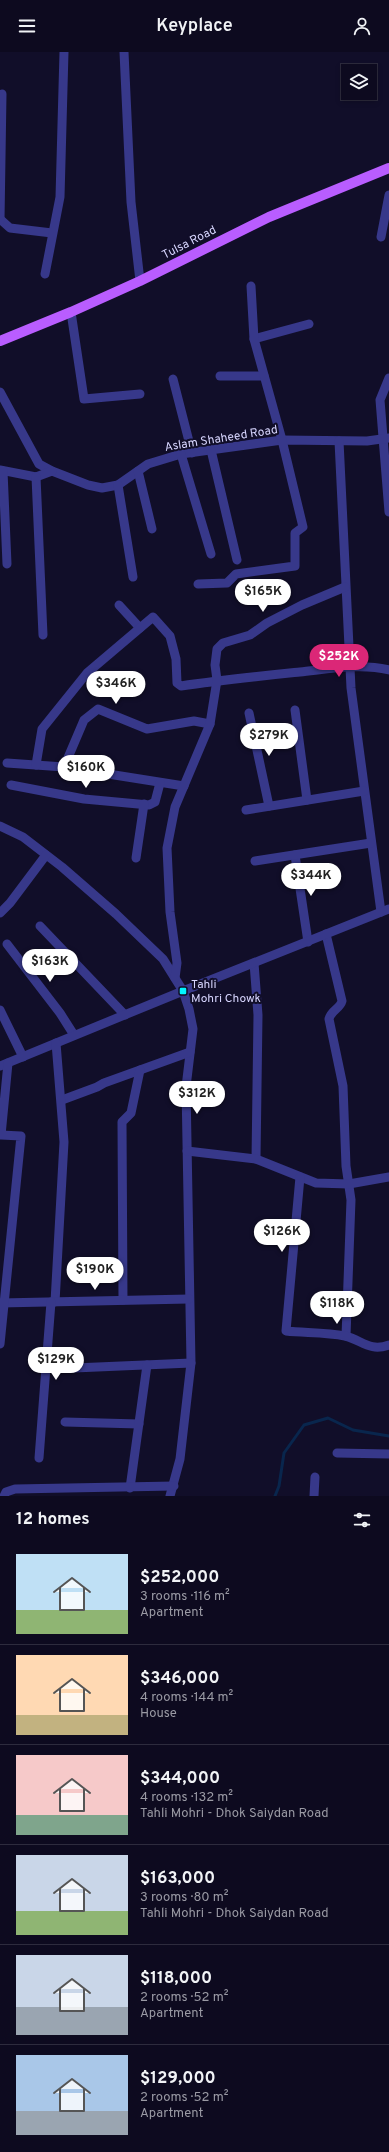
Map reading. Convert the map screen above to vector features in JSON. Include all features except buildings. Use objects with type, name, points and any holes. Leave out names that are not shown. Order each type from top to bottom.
[{"type":"main road","name":"Tulsa Road","points":[[0,340],[71,312],[140,281],[270,216],[389,168]]},
{"type":"street","points":[[45,274],[60,197],[64,52]]},
{"type":"street","points":[[124,52],[131,202],[140,281]]},
{"type":"street","points":[[2,94],[0,219],[10,228],[52,233]]},
{"type":"street","points":[[380,237],[389,195]]},
{"type":"street","points":[[198,584],[227,583],[236,574],[295,566],[295,533],[303,527],[282,440],[254,339],[251,286]]},
{"type":"street","points":[[71,312],[84,399],[140,394]]},
{"type":"street","points":[[254,339],[309,324]]},
{"type":"street","points":[[220,376],[264,376]]},
{"type":"street","points":[[389,378],[380,400],[388,476],[389,512]]},
{"type":"street","points":[[173,379],[192,452]]},
{"type":"street","name":"Aslam Shaheed Road","points":[[0,392],[38,464],[88,485],[102,488],[118,485],[148,464],[192,452],[282,440],[385,439]]},
{"type":"street","points":[[0,1344],[21,1136],[0,1135],[4,1064],[183,990],[326,934],[387,912],[371,844],[349,667],[339,440]]},
{"type":"street","points":[[211,450],[237,560]]},
{"type":"street","points":[[181,454],[211,554]]},
{"type":"street","points":[[7,564],[3,550],[2,471],[36,477],[52,471]]},
{"type":"street","points":[[138,471],[152,529]]},
{"type":"street","points":[[36,477],[43,635]]},
{"type":"street","points":[[118,485],[133,577]]},
{"type":"street","points":[[175,978],[177,963],[170,912],[167,848],[174,807],[210,724],[217,680],[216,649],[223,643],[250,635],[267,623],[295,608],[345,587]]},
{"type":"street","points":[[119,605],[140,628]]},
{"type":"street","points":[[36,765],[39,738],[87,674],[153,617],[170,636],[176,659],[177,683],[181,686],[217,680],[349,667],[389,670]]},
{"type":"street","points":[[64,767],[84,720],[98,709],[148,729],[194,721],[210,724]]},
{"type":"street","points":[[295,710],[307,800]]},
{"type":"street","points":[[249,713],[269,806]]},
{"type":"street","points":[[7,763],[64,767],[184,786]]},
{"type":"street","points":[[11,786],[84,799],[153,804],[155,802],[160,783]]},
{"type":"street","points":[[246,810],[364,791]]},
{"type":"street","points":[[136,858],[144,804]]},
{"type":"street","points":[[0,826],[23,837],[46,855],[127,924],[163,959],[183,990],[193,1029],[186,1087],[191,1363],[180,1459],[174,1486],[170,1496]]},
{"type":"street","points":[[255,861],[371,844]]},
{"type":"street","points":[[0,913],[10,903],[46,855]]},
{"type":"street","points":[[294,855],[308,942]]},
{"type":"street","points":[[40,926],[125,1015]]},
{"type":"street","points":[[326,934],[342,1001],[340,1006],[332,1012],[329,1018],[343,1086],[351,1200],[346,1336]]},
{"type":"street","points":[[7,944],[60,1013],[74,1036]]},
{"type":"street","points":[[254,963],[258,1015],[256,1159]]},
{"type":"street","points":[[0,1010],[23,1057]]},
{"type":"street","points":[[39,1458],[53,1302],[64,1142],[62,1100],[56,1043]]},
{"type":"street","points":[[62,1100],[190,1052]]},
{"type":"street","points":[[123,1300],[122,1122],[131,1113],[140,1070]]},
{"type":"street","points":[[187,1151],[256,1159],[316,1182],[349,1184],[389,1177]]},
{"type":"street","points":[[300,1177],[286,1331],[346,1336],[369,1347],[383,1347],[389,1345]]},
{"type":"street","points":[[3,1303],[189,1299]]},
{"type":"street","points":[[74,1368],[191,1363]]},
{"type":"street","points":[[124,1491],[139,1424],[147,1365]]},
{"type":"street","points":[[65,1422],[139,1424]]},
{"type":"street","points":[[337,1453],[389,1454]]},
{"type":"street","points":[[314,1496],[315,1478]]},
{"type":"street","points":[[4,1496],[6,1492],[15,1489],[57,1493],[124,1491],[174,1486]]},
{"type":"waterway","points":[[275,1496],[279,1486],[284,1453],[304,1425],[328,1418],[353,1430],[389,1436]]},
{"type":"place","name":"Tahli Mohri Chowk","points":[[183,991]]}]
